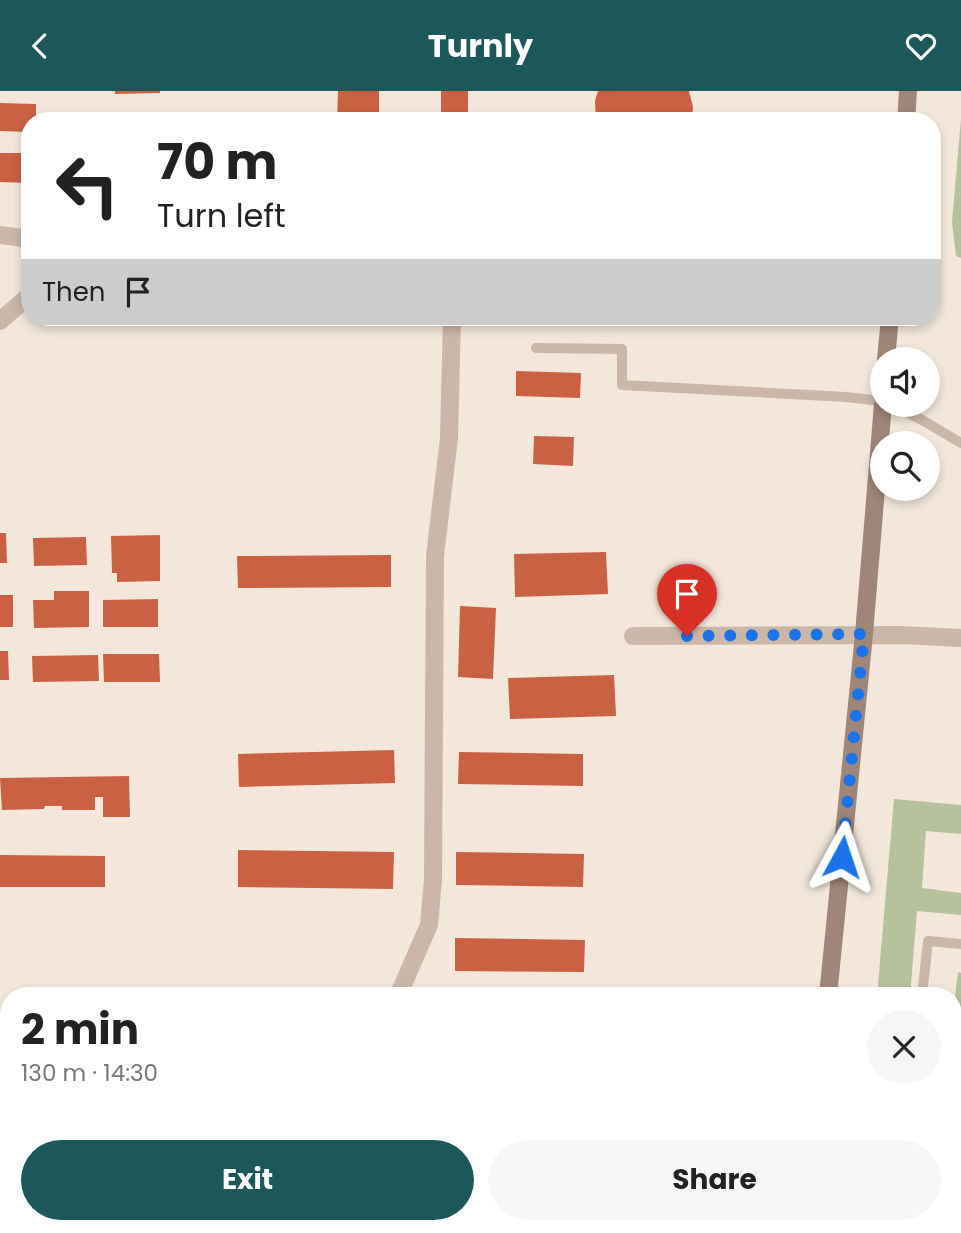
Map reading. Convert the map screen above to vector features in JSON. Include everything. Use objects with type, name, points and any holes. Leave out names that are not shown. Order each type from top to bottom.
[{"type":"street","points":[[906,112],[908,91]]},
{"type":"street","points":[[0,235],[21,238]]},
{"type":"street","points":[[0,321],[21,303]]},
{"type":"street","points":[[402,987],[429,925],[433,880],[435,556],[449,438],[452,326]]},
{"type":"street","points":[[887,347],[889,326]]},
{"type":"street","points":[[829,987],[864,634],[881,417]]},
{"type":"street","points":[[633,636],[864,634],[961,639]]},
{"type":"lane","points":[[536,348],[622,349],[622,385],[846,397],[870,401]]},
{"type":"lane","points":[[916,417],[961,443]]},
{"type":"lane","points":[[923,987],[928,941],[961,943]]},
{"type":"green space","points":[[961,119],[961,258],[956,256],[952,222]]},
{"type":"green space","points":[[894,799],[961,805],[961,834],[926,831],[922,888],[961,893],[961,915],[917,911],[911,987],[878,987]]},
{"type":"green space","points":[[958,972],[961,973],[961,987],[956,987]]},
{"type":"building","points":[[115,91],[160,91],[160,93],[115,94]]},
{"type":"building","points":[[338,91],[379,91],[379,112],[337,112]]},
{"type":"building","points":[[441,91],[468,91],[468,112],[441,112]]},
{"type":"building","points":[[598,91],[689,91],[693,112],[596,112]]},
{"type":"building","points":[[0,103],[36,104],[36,112],[21,112],[21,132],[0,131]]},
{"type":"building","points":[[0,153],[21,153],[21,183],[0,182]]},
{"type":"building","points":[[516,371],[581,373],[580,398],[516,396]]},
{"type":"building","points":[[534,436],[574,437],[573,466],[533,464]]},
{"type":"building","points":[[0,533],[6,533],[7,563],[0,563]]},
{"type":"building","points":[[160,535],[160,581],[117,582],[117,573],[112,573],[111,536]]},
{"type":"building","points":[[86,537],[87,565],[34,566],[33,538]]},
{"type":"building","points":[[606,552],[608,594],[515,597],[514,554]]},
{"type":"building","points":[[391,555],[391,587],[238,588],[237,556]]},
{"type":"building","points":[[54,591],[89,591],[89,627],[34,628],[33,600],[54,600]]},
{"type":"building","points":[[0,595],[13,595],[13,627],[0,627]]},
{"type":"building","points":[[158,599],[158,627],[103,627],[103,600]]},
{"type":"building","points":[[460,606],[496,608],[493,679],[458,677]]},
{"type":"building","points":[[0,651],[8,651],[9,680],[0,680]]},
{"type":"building","points":[[103,654],[159,654],[160,682],[104,682]]},
{"type":"building","points":[[98,655],[99,681],[33,682],[32,656]]},
{"type":"building","points":[[614,675],[616,716],[510,719],[508,678]]},
{"type":"building","points":[[394,750],[395,783],[239,787],[238,754]]},
{"type":"building","points":[[459,752],[583,754],[583,786],[458,784]]},
{"type":"building","points":[[129,776],[130,817],[103,817],[103,797],[95,797],[95,810],[62,810],[62,806],[45,806],[44,809],[2,810],[0,778]]},
{"type":"building","points":[[238,850],[394,852],[393,889],[238,887]]},
{"type":"building","points":[[456,852],[584,854],[583,887],[456,885]]},
{"type":"building","points":[[0,855],[105,856],[105,887],[0,887]]},
{"type":"building","points":[[455,938],[585,940],[584,972],[455,971]]},
{"type":"route","points":[[687,636],[864,634],[842,857]]}]
